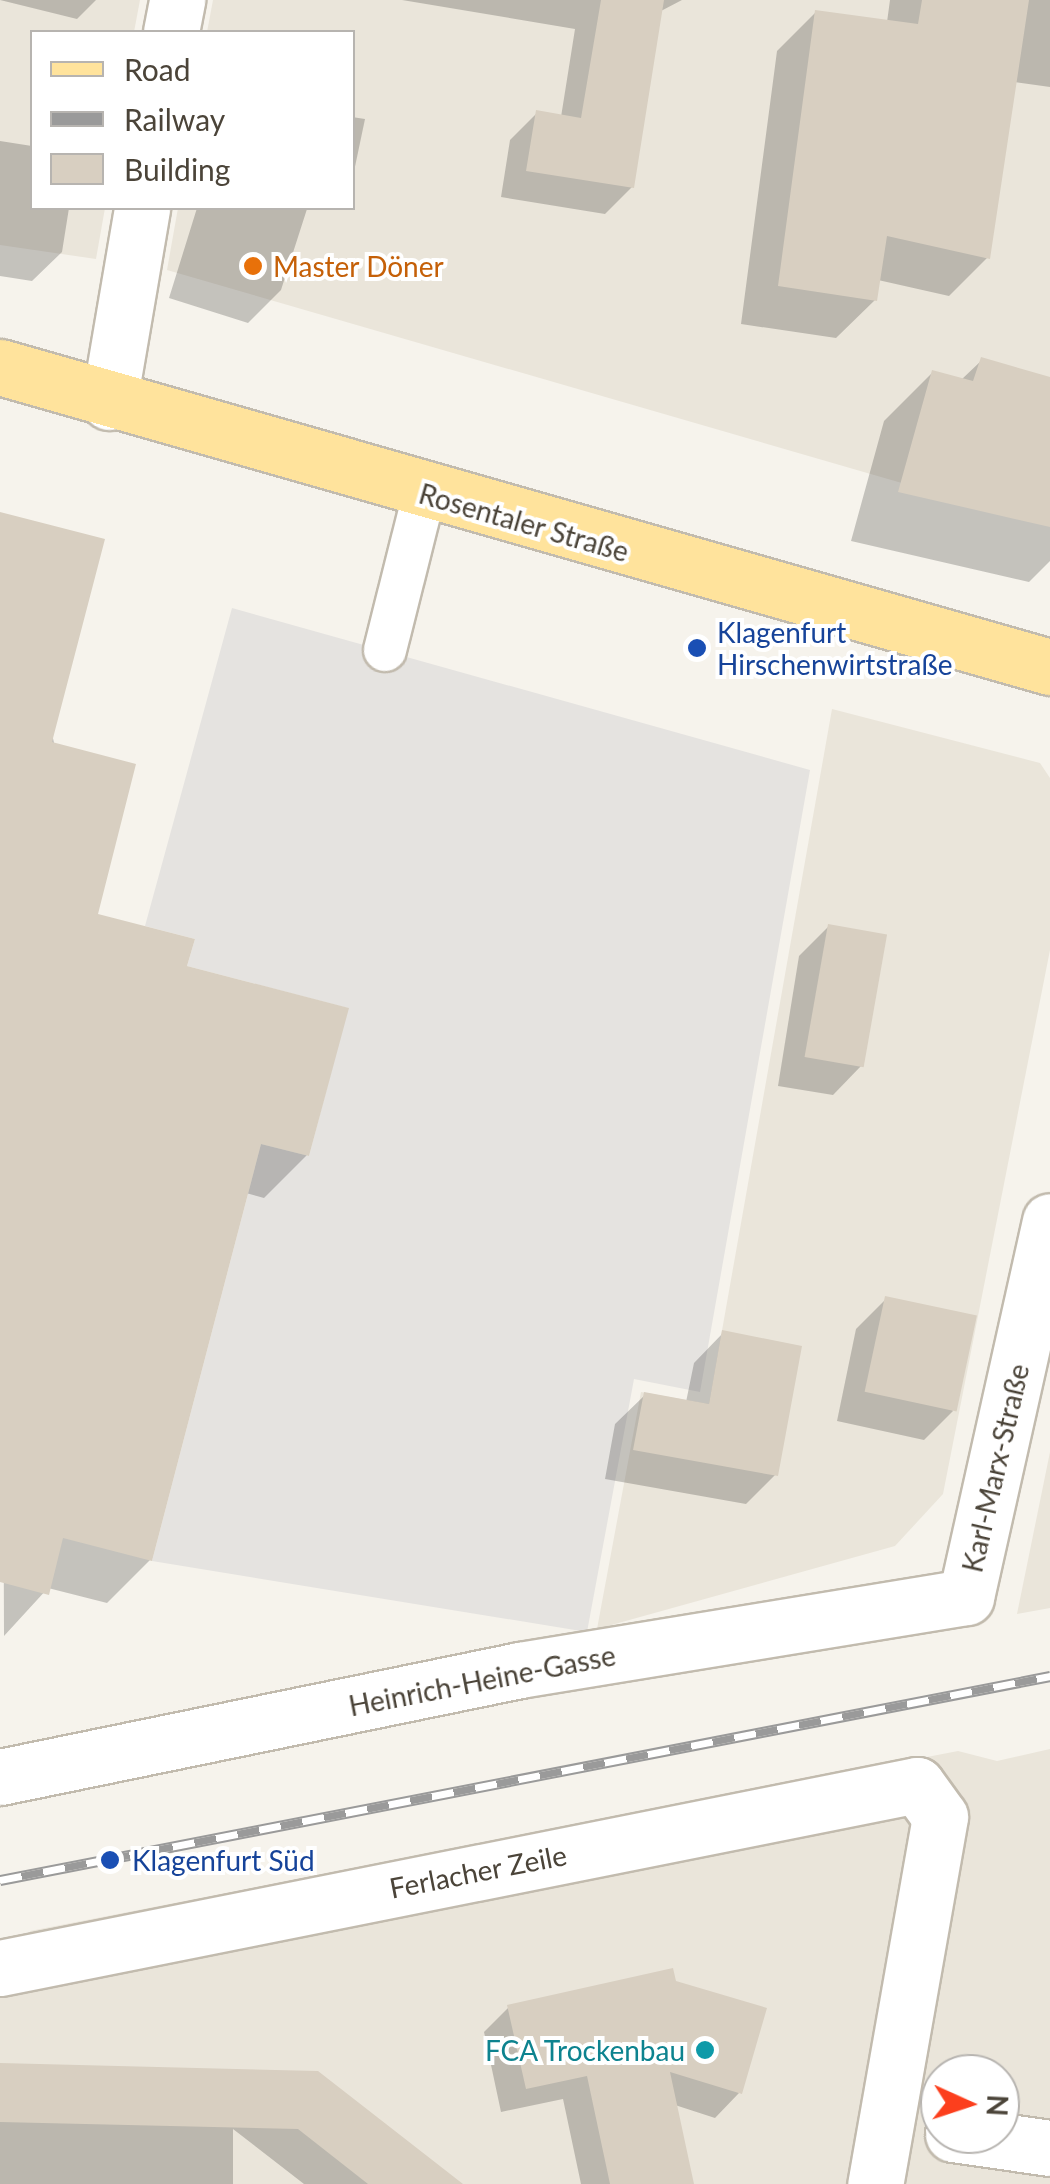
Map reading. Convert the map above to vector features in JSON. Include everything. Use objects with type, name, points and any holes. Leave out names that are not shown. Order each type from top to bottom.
[{"type":"main road","name":"Rosentaler Straße","points":[[0,368],[424,494],[1050,667]]},
{"type":"street","points":[[172,30],[177,0]]},
{"type":"street","points":[[109,402],[142,210]]},
{"type":"street","name":"Karl-Marx-Straße","points":[[966,1597],[1050,1221]]},
{"type":"street","name":"Heinrich-Heine-Gasse","points":[[0,1777],[520,1670],[966,1597]]},
{"type":"street","name":"Ferlacher Zeile","points":[[0,1968],[917,1785],[940,1817],[884,2124]]},
{"type":"street","points":[[876,2184],[884,2124],[920,2129]]},
{"type":"street","points":[[1020,2144],[1050,2148]]},
{"type":"lane","points":[[385,650],[424,494]]},
{"type":"shaded area","points":[[0,0],[140,0],[134,30],[30,30],[30,210],[105,210],[96,259],[0,245]]},
{"type":"shaded area","points":[[213,0],[1050,0],[1050,526],[167,270],[178,210],[355,210],[355,30],[207,30]]},
{"type":"shaded area","points":[[232,608],[810,770],[700,1392],[634,1379],[587,1632],[152,1561],[261,1144],[309,1156],[348,1008],[187,966],[195,939],[145,926]]},
{"type":"shaded area","points":[[832,709],[1040,763],[1050,778],[1050,950],[943,1494],[895,1546],[597,1629],[641,1392],[709,1404]]},
{"type":"shaded area","points":[[1050,1452],[1050,1608],[1017,1614]]},
{"type":"shaded area","points":[[1050,1749],[1050,2184],[0,2184],[0,1946],[30,1940],[30,1931],[958,1751],[997,1761]]},
{"type":"building","points":[[601,0],[664,0],[634,188],[526,171],[536,110],[581,118]]},
{"type":"building","points":[[922,0],[1029,0],[990,259],[887,236],[877,301],[778,286],[815,10],[918,24]]},
{"type":"building","points":[[981,357],[1050,377],[1050,527],[898,492],[932,370],[973,381]]},
{"type":"building","points":[[0,512],[105,539],[52,742],[136,764],[98,914],[195,939],[187,966],[349,1008],[309,1156],[261,1144],[152,1561],[63,1538],[49,1595],[0,1582]]},
{"type":"building","points":[[828,924],[887,934],[864,1067],[805,1057]]},
{"type":"building","points":[[885,1296],[977,1316],[957,1411],[865,1392]]},
{"type":"building","points":[[722,1330],[802,1346],[778,1476],[633,1450],[644,1392],[709,1404]]},
{"type":"building","points":[[673,1968],[676,1981],[767,2008],[742,2094],[670,2072],[694,2184],[610,2184],[587,2076],[526,2089],[507,2005]]},
{"type":"building","points":[[0,2063],[318,2071],[463,2184],[368,2184],[298,2129],[0,2122]]},
{"type":"railway","points":[[0,1880],[1050,1676]]},
{"type":"place","name":"Master Döner","points":[[253,266]]},
{"type":"place","name":"Klagenfurt Hirschenwirtstraße","points":[[697,648]]},
{"type":"place","name":"Klagenfurt Süd","points":[[110,1860]]},
{"type":"place","name":"FCA Trockenbau","points":[[705,2050]]}]
